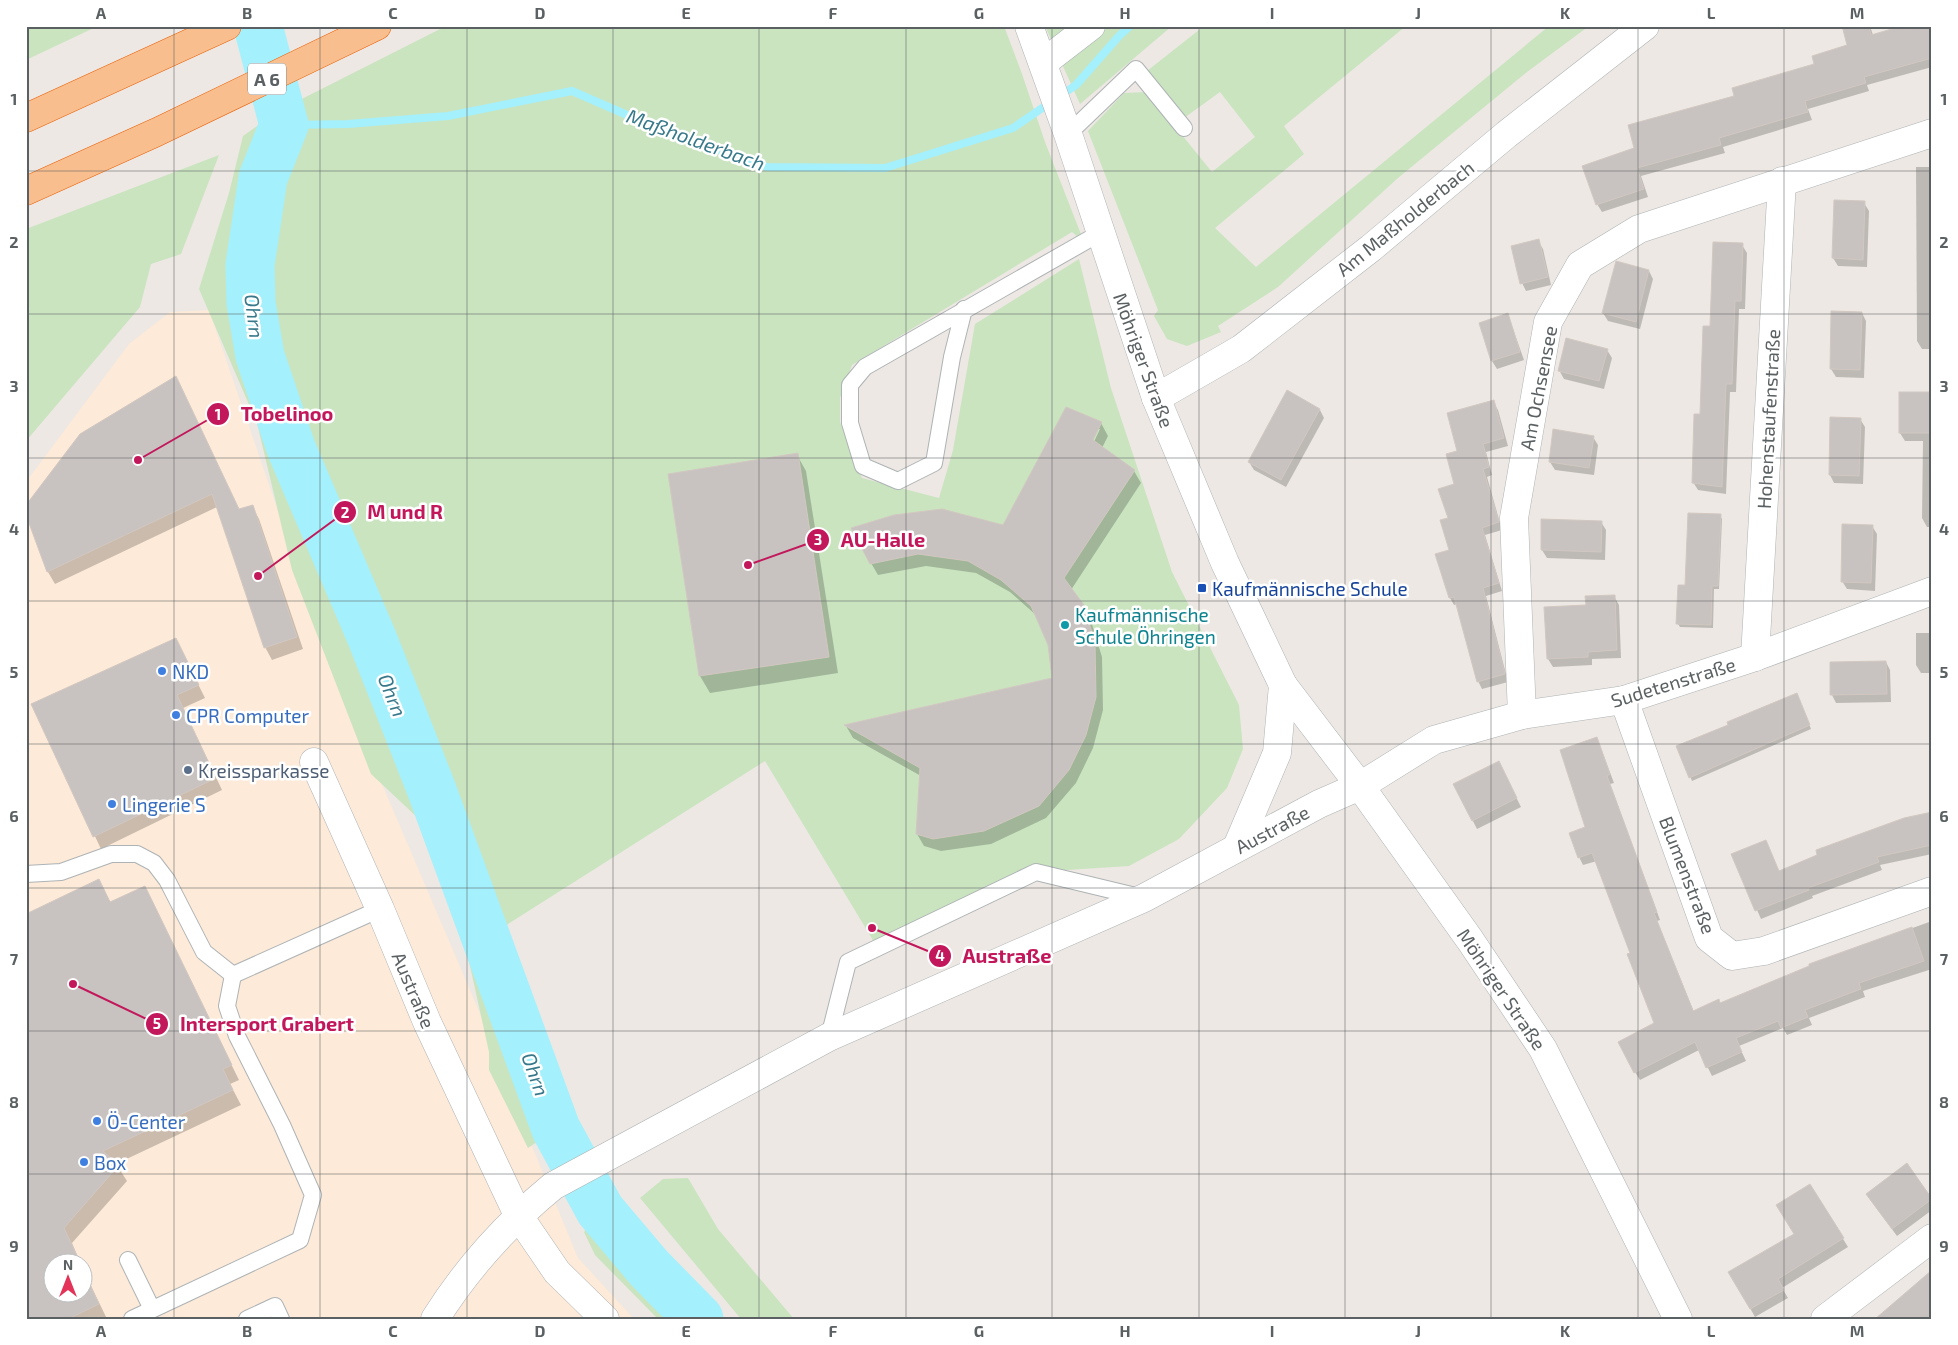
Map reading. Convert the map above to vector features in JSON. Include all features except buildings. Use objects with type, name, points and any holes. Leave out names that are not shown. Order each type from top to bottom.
[{"type":"highway","points":[[26,118],[227,26]]},
{"type":"highway","name":"A 6","points":[[26,192],[158,132],[377,26]]},
{"type":"street","name":"Möhriger Straße","points":[[1029,26],[1068,134],[1156,398],[1225,563],[1283,685],[1360,786],[1470,940],[1543,1049],[1678,1319]]},
{"type":"street","points":[[1043,63],[1091,26]]},
{"type":"street","name":"Am Maßholderbach","points":[[1156,398],[1241,348],[1371,248],[1507,134],[1645,26]]},
{"type":"street","name":"Am Ochsensee","points":[[1522,715],[1514,518],[1548,322],[1580,265],[1638,229],[1782,180],[1932,133]]},
{"type":"street","name":"Hohenstaufenstraße","points":[[1755,658],[1782,180]]},
{"type":"street","name":"Sudetenstraße","points":[[1360,786],[1434,740],[1522,715],[1624,700],[1755,658],[1932,591]]},
{"type":"street","points":[[1237,847],[1277,753],[1283,685]]},
{"type":"street","name":"Blumenstraße","points":[[1624,700],[1709,938],[1732,956],[1764,951],[1932,891]]},
{"type":"street","name":"Austraße","points":[[314,762],[380,909],[427,1022],[518,1215],[557,1272],[605,1319]]},
{"type":"street","name":"Austraße","points":[[435,1319],[456,1286],[518,1215],[553,1186],[829,1037],[1144,898],[1319,804],[1360,786]]},
{"type":"street","points":[[1825,1319],[1846,1309],[1932,1238]]},
{"type":"lane","points":[[1068,134],[1136,69],[1184,128]]},
{"type":"lane","points":[[964,309],[952,357],[934,463],[898,481],[863,466],[850,423],[850,385],[865,367],[964,309],[1100,233]]},
{"type":"lane","points":[[26,874],[61,872],[111,854],[137,854],[154,862],[167,880],[204,952],[233,975]]},
{"type":"lane","points":[[829,1037],[848,962],[1036,872],[1144,898]]},
{"type":"lane","points":[[233,975],[380,909]]},
{"type":"lane","points":[[132,1319],[300,1240],[313,1195],[286,1133],[237,1036],[227,1006],[233,975]]},
{"type":"lane","points":[[128,1260],[152,1309]]},
{"type":"lane","points":[[247,1319],[275,1306],[281,1319]]},
{"type":"shaded area","points":[[209,310],[300,575],[376,770],[496,1051],[499,1076],[534,1151],[578,1258],[634,1319],[26,1319],[26,482],[129,344],[170,312]]},
{"type":"green space","points":[[26,26],[98,26],[26,60]]},
{"type":"green space","points":[[446,26],[1004,26],[1045,142],[1084,242],[1072,232],[852,365],[840,398],[840,422],[862,478],[939,498],[953,450],[975,324],[1079,259],[1111,388],[1172,572],[1239,705],[1243,749],[1227,788],[1179,839],[1129,866],[1036,872],[877,947],[765,761],[486,938],[556,1129],[528,1148],[489,1070],[489,1052],[468,957],[419,819],[371,774],[292,570],[257,423],[199,289],[229,193],[243,136],[280,110]]},
{"type":"green space","points":[[1045,26],[1172,26],[1080,104]]},
{"type":"green space","points":[[1204,26],[1406,26],[1284,126],[1304,154],[1215,228],[1256,267],[1549,26],[1589,26],[1527,72],[1398,178],[1278,287],[1218,326],[1221,332],[1187,346],[1167,339],[1154,316],[1158,310],[1088,131],[1124,93],[1147,92],[1212,172],[1255,137],[1220,92],[1184,118],[1147,71]]},
{"type":"green space","points":[[219,155],[181,254],[151,264],[140,307],[26,441],[26,313],[30,308],[26,309],[26,229]]},
{"type":"green space","points":[[688,1178],[718,1229],[794,1319],[741,1319],[640,1198],[663,1179]]},
{"type":"green space","points":[[599,1213],[612,1235],[686,1319],[658,1319],[595,1255],[584,1232]]},
{"type":"waterway","name":"Ohrn","points":[[258,26],[284,125],[263,178],[250,265],[251,303],[260,356],[291,448],[372,638],[431,788],[556,1129],[600,1210],[649,1268],[699,1319]]},
{"type":"waterway","name":"Maßholderbach","points":[[284,125],[348,124],[448,116],[572,91],[650,125],[767,167],[885,168],[1013,128],[1076,85],[1130,26]]},
{"type":"place","name":"Tobelinoo","points":[[138,460]]},
{"type":"place","name":"AU-Halle","points":[[748,565]]},
{"type":"place","name":"M und R","points":[[258,576]]},
{"type":"place","name":"Kaufmännische Schule","points":[[1202,588]]},
{"type":"place","name":"Kaufmännische Schule Öhringen","points":[[1065,625]]},
{"type":"place","name":"NKD","points":[[162,671]]},
{"type":"place","name":"CPR Computer","points":[[176,715]]},
{"type":"place","name":"Kreissparkasse","points":[[188,770]]},
{"type":"place","name":"Lingerie S","points":[[112,804]]},
{"type":"place","name":"Austraße","points":[[872,928]]},
{"type":"place","name":"Intersport Grabert","points":[[73,984]]},
{"type":"place","name":"Ö-Center","points":[[97,1121]]},
{"type":"place","name":"Box","points":[[84,1162]]}]
